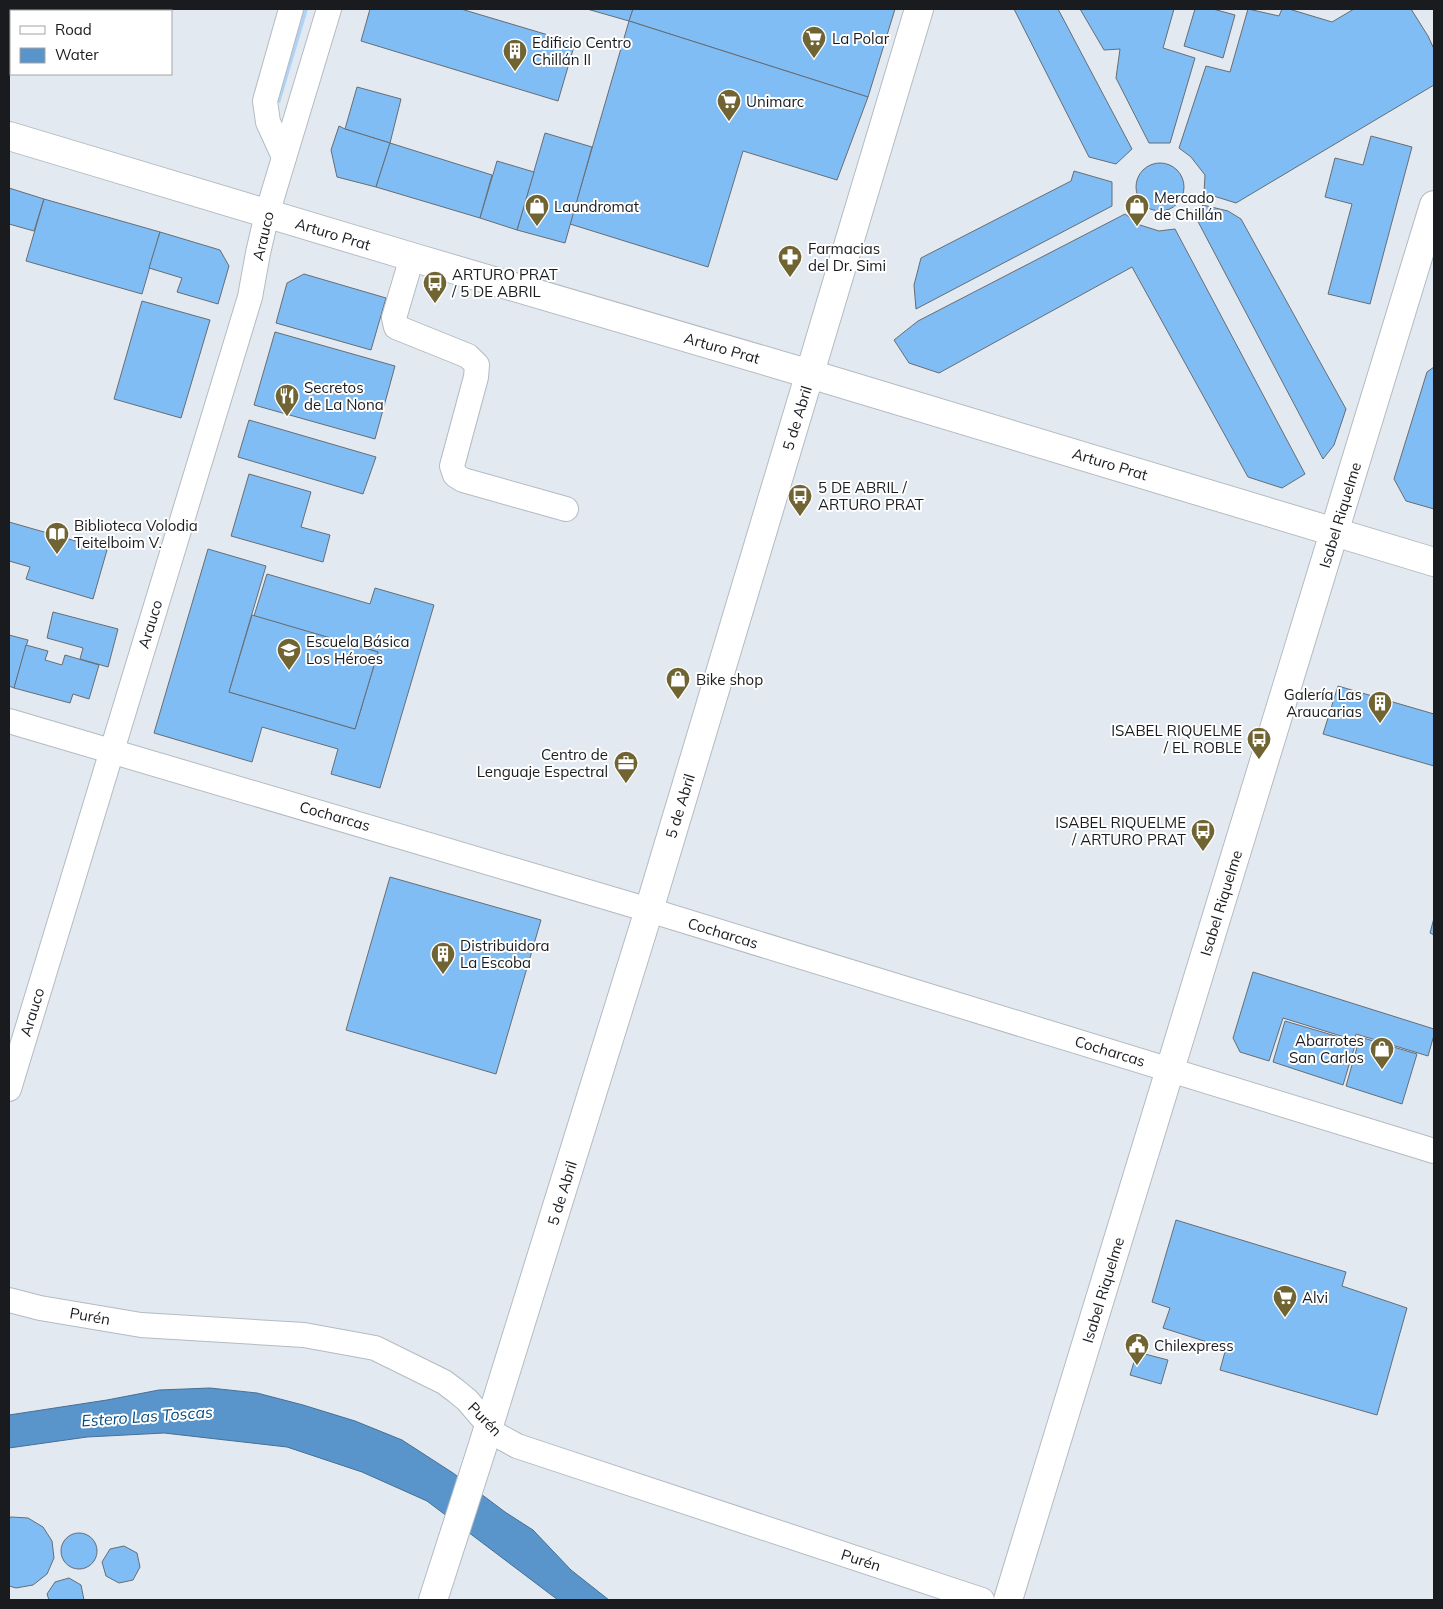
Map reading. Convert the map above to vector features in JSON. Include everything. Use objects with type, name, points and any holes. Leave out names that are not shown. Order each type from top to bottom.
[{"type":"street","points":[[284,157],[268,122],[266,101],[291,9]]},
{"type":"street","name":"Arauco","points":[[9,1089],[250,297],[267,214],[329,9]]},
{"type":"street","name":"5 de Abril","points":[[433,1600],[486,1437],[649,910],[919,9]]},
{"type":"street","name":"Arturo Prat","points":[[9,136],[1434,562]]},
{"type":"street","name":"Isabel Riquelme","points":[[1008,1600],[1434,205]]},
{"type":"street","points":[[412,257],[394,318],[396,327],[468,356],[477,365],[476,377],[452,466],[454,475],[463,480],[566,509]]},
{"type":"street","name":"Cocharcas","points":[[9,721],[649,910],[1434,1151]]},
{"type":"street","name":"Purén","points":[[9,1300],[40,1308],[141,1325],[304,1334],[375,1348],[444,1382],[456,1391],[471,1405],[486,1437],[497,1435],[517,1446],[982,1600]]},
{"type":"shaded area","points":[[301,9],[308,9],[280,103],[273,101]]},
{"type":"water","name":"Estero Las Toscas","points":[[210,1388],[257,1393],[303,1405],[355,1421],[402,1440],[453,1473],[505,1512],[533,1530],[571,1570],[609,1600],[558,1600],[427,1501],[362,1472],[287,1447],[164,1433],[87,1437],[9,1448],[9,1415],[159,1390]]},
{"type":"building","name":"Edificio Centro Chillán II","points":[[370,9],[461,9],[575,43],[558,101],[361,41]]},
{"type":"building","points":[[587,9],[633,9],[629,21]]},
{"type":"building","name":"La Polar","points":[[633,9],[895,9],[868,97],[629,21]]},
{"type":"building","points":[[1014,9],[1058,9],[1132,149],[1116,164],[1089,157]]},
{"type":"building","points":[[1080,9],[1174,9],[1163,48],[1195,58],[1170,143],[1149,143],[1116,78],[1120,49],[1104,50]]},
{"type":"building","points":[[1195,9],[1213,9],[1235,15],[1223,58],[1184,46]]},
{"type":"building","points":[[1248,9],[1279,16],[1282,9],[1289,9],[1332,22],[1354,9],[1411,9],[1434,49],[1434,85],[1236,203],[1204,193],[1205,175],[1191,157],[1179,148],[1206,66],[1230,72]]},
{"type":"building","name":"Unimarc","points":[[629,21],[868,97],[837,180],[743,151],[708,267],[570,224]]},
{"type":"building","points":[[357,87],[401,99],[390,143],[345,129]]},
{"type":"building","points":[[339,126],[390,143],[376,187],[337,177],[331,150]]},
{"type":"building","points":[[545,133],[592,147],[565,243],[517,230]]},
{"type":"building","points":[[1371,136],[1412,147],[1370,304],[1328,294],[1352,204],[1325,197],[1335,158],[1363,165]]},
{"type":"building","points":[[390,143],[492,175],[480,218],[376,187]]},
{"type":"building","points":[[497,161],[534,172],[517,230],[480,218]]},
{"type":"building","points":[[1160,163],[1169,165],[1177,170],[1182,178],[1184,187],[1182,196],[1177,204],[1169,209],[1160,211],[1151,209],[1143,204],[1138,196],[1136,187],[1138,178],[1143,170],[1151,165]]},
{"type":"building","points":[[1074,171],[1112,182],[1112,206],[916,309],[914,285],[921,258],[1071,181]]},
{"type":"building","points":[[9,188],[44,199],[34,231],[9,224]]},
{"type":"building","points":[[44,199],[160,232],[142,294],[26,261]]},
{"type":"building","points":[[1203,205],[1228,211],[1241,219],[1346,409],[1334,445],[1323,459],[1194,214]]},
{"type":"building","points":[[1125,214],[1140,225],[1159,231],[1175,229],[1305,474],[1282,488],[1248,477],[1132,267],[939,373],[909,363],[894,340],[918,321]]},
{"type":"building","points":[[160,232],[220,250],[229,266],[218,304],[177,292],[182,278],[149,268]]},
{"type":"building","points":[[304,274],[386,298],[371,350],[276,323],[287,283]]},
{"type":"building","points":[[142,301],[210,320],[181,418],[114,399]]},
{"type":"building","points":[[275,332],[395,366],[375,439],[254,405]]},
{"type":"building","points":[[1434,367],[1434,509],[1406,501],[1394,479],[1427,372]]},
{"type":"building","points":[[249,420],[376,457],[363,494],[238,457]]},
{"type":"building","points":[[249,474],[311,492],[301,527],[330,535],[323,562],[231,536]]},
{"type":"building","name":"Biblioteca Volodia Teitelboim V.","points":[[9,522],[107,550],[93,599],[26,579],[30,567],[9,561]]},
{"type":"building","points":[[208,549],[266,566],[229,692],[355,729],[378,652],[254,616],[267,574],[370,604],[375,588],[434,605],[380,788],[331,774],[338,749],[262,727],[252,762],[154,733]]},
{"type":"building","points":[[53,612],[118,629],[108,667],[80,659],[83,648],[47,638]]},
{"type":"building","points":[[252,615],[378,652],[355,729],[229,692]]},
{"type":"building","points":[[9,635],[28,640],[14,688],[9,686]]},
{"type":"building","points":[[26,645],[48,651],[45,660],[62,665],[65,655],[99,665],[89,699],[73,694],[70,703],[14,688]]},
{"type":"building","name":"Galería Las Araucarias","points":[[1338,686],[1434,714],[1434,766],[1323,734]]},
{"type":"building","name":"Distribuidora La Escoba","points":[[390,877],[541,920],[496,1074],[346,1030]]},
{"type":"building","points":[[1434,918],[1434,935],[1430,933]]},
{"type":"building","points":[[1253,972],[1434,1029],[1428,1056],[1356,1034],[1354,1040],[1283,1018],[1269,1061],[1240,1052],[1233,1038]]},
{"type":"building","points":[[1285,1021],[1356,1042],[1343,1085],[1273,1062]]},
{"type":"building","name":"Abarrotes San Carlos","points":[[1360,1037],[1417,1054],[1402,1104],[1346,1086]]},
{"type":"building","name":"Alvi","points":[[1176,1220],[1346,1272],[1342,1286],[1407,1308],[1377,1415],[1220,1370],[1226,1348],[1163,1328],[1170,1308],[1152,1302]]},
{"type":"building","points":[[1137,1352],[1168,1360],[1161,1384],[1130,1375]]},
{"type":"building","points":[[9,1518],[28,1518],[43,1527],[52,1541],[54,1558],[47,1574],[33,1585],[16,1588],[9,1586]]},
{"type":"building","points":[[79,1533],[86,1534],[92,1538],[96,1544],[96,1558],[92,1564],[86,1568],[79,1569],[72,1568],[66,1564],[62,1558],[61,1551],[62,1544],[66,1538],[72,1534]]},
{"type":"building","points":[[124,1546],[137,1553],[140,1567],[133,1580],[119,1583],[106,1576],[102,1562],[110,1549]]},
{"type":"building","points":[[69,1578],[81,1585],[84,1600],[49,1600],[47,1594],[55,1582]]},
{"type":"place","name":"La Polar","points":[[814,59]]},
{"type":"place","name":"Edificio Centro Chillán II","points":[[515,72]]},
{"type":"place","name":"Unimarc","points":[[729,122]]},
{"type":"place","name":"Laundromat","points":[[537,227]]},
{"type":"place","name":"Mercado de Chillán","points":[[1137,227]]},
{"type":"place","name":"Farmacias del Dr. Simi","points":[[790,278]]},
{"type":"place","name":"ARTURO PRAT / 5 DE ABRIL","points":[[435,304]]},
{"type":"place","name":"Secretos de La Nona","points":[[287,417]]},
{"type":"place","name":"5 DE ABRIL / ARTURO PRAT","points":[[800,517]]},
{"type":"place","name":"Biblioteca Volodia Teitelboim V.","points":[[57,555]]},
{"type":"place","name":"Escuela Básica Los Héroes","points":[[289,671]]},
{"type":"place","name":"Bike shop","points":[[678,700]]},
{"type":"place","name":"Galería Las Araucarias","points":[[1380,724]]},
{"type":"place","name":"ISABEL RIQUELME / EL ROBLE","points":[[1259,760]]},
{"type":"place","name":"Centro de Lenguaje Espectral","points":[[626,784]]},
{"type":"place","name":"ISABEL RIQUELME / ARTURO PRAT","points":[[1203,852]]},
{"type":"place","name":"Distribuidora La Escoba","points":[[443,975]]},
{"type":"place","name":"Abarrotes San Carlos","points":[[1382,1070]]},
{"type":"place","name":"Alvi","points":[[1285,1318]]},
{"type":"place","name":"Chilexpress","points":[[1137,1366]]}]
